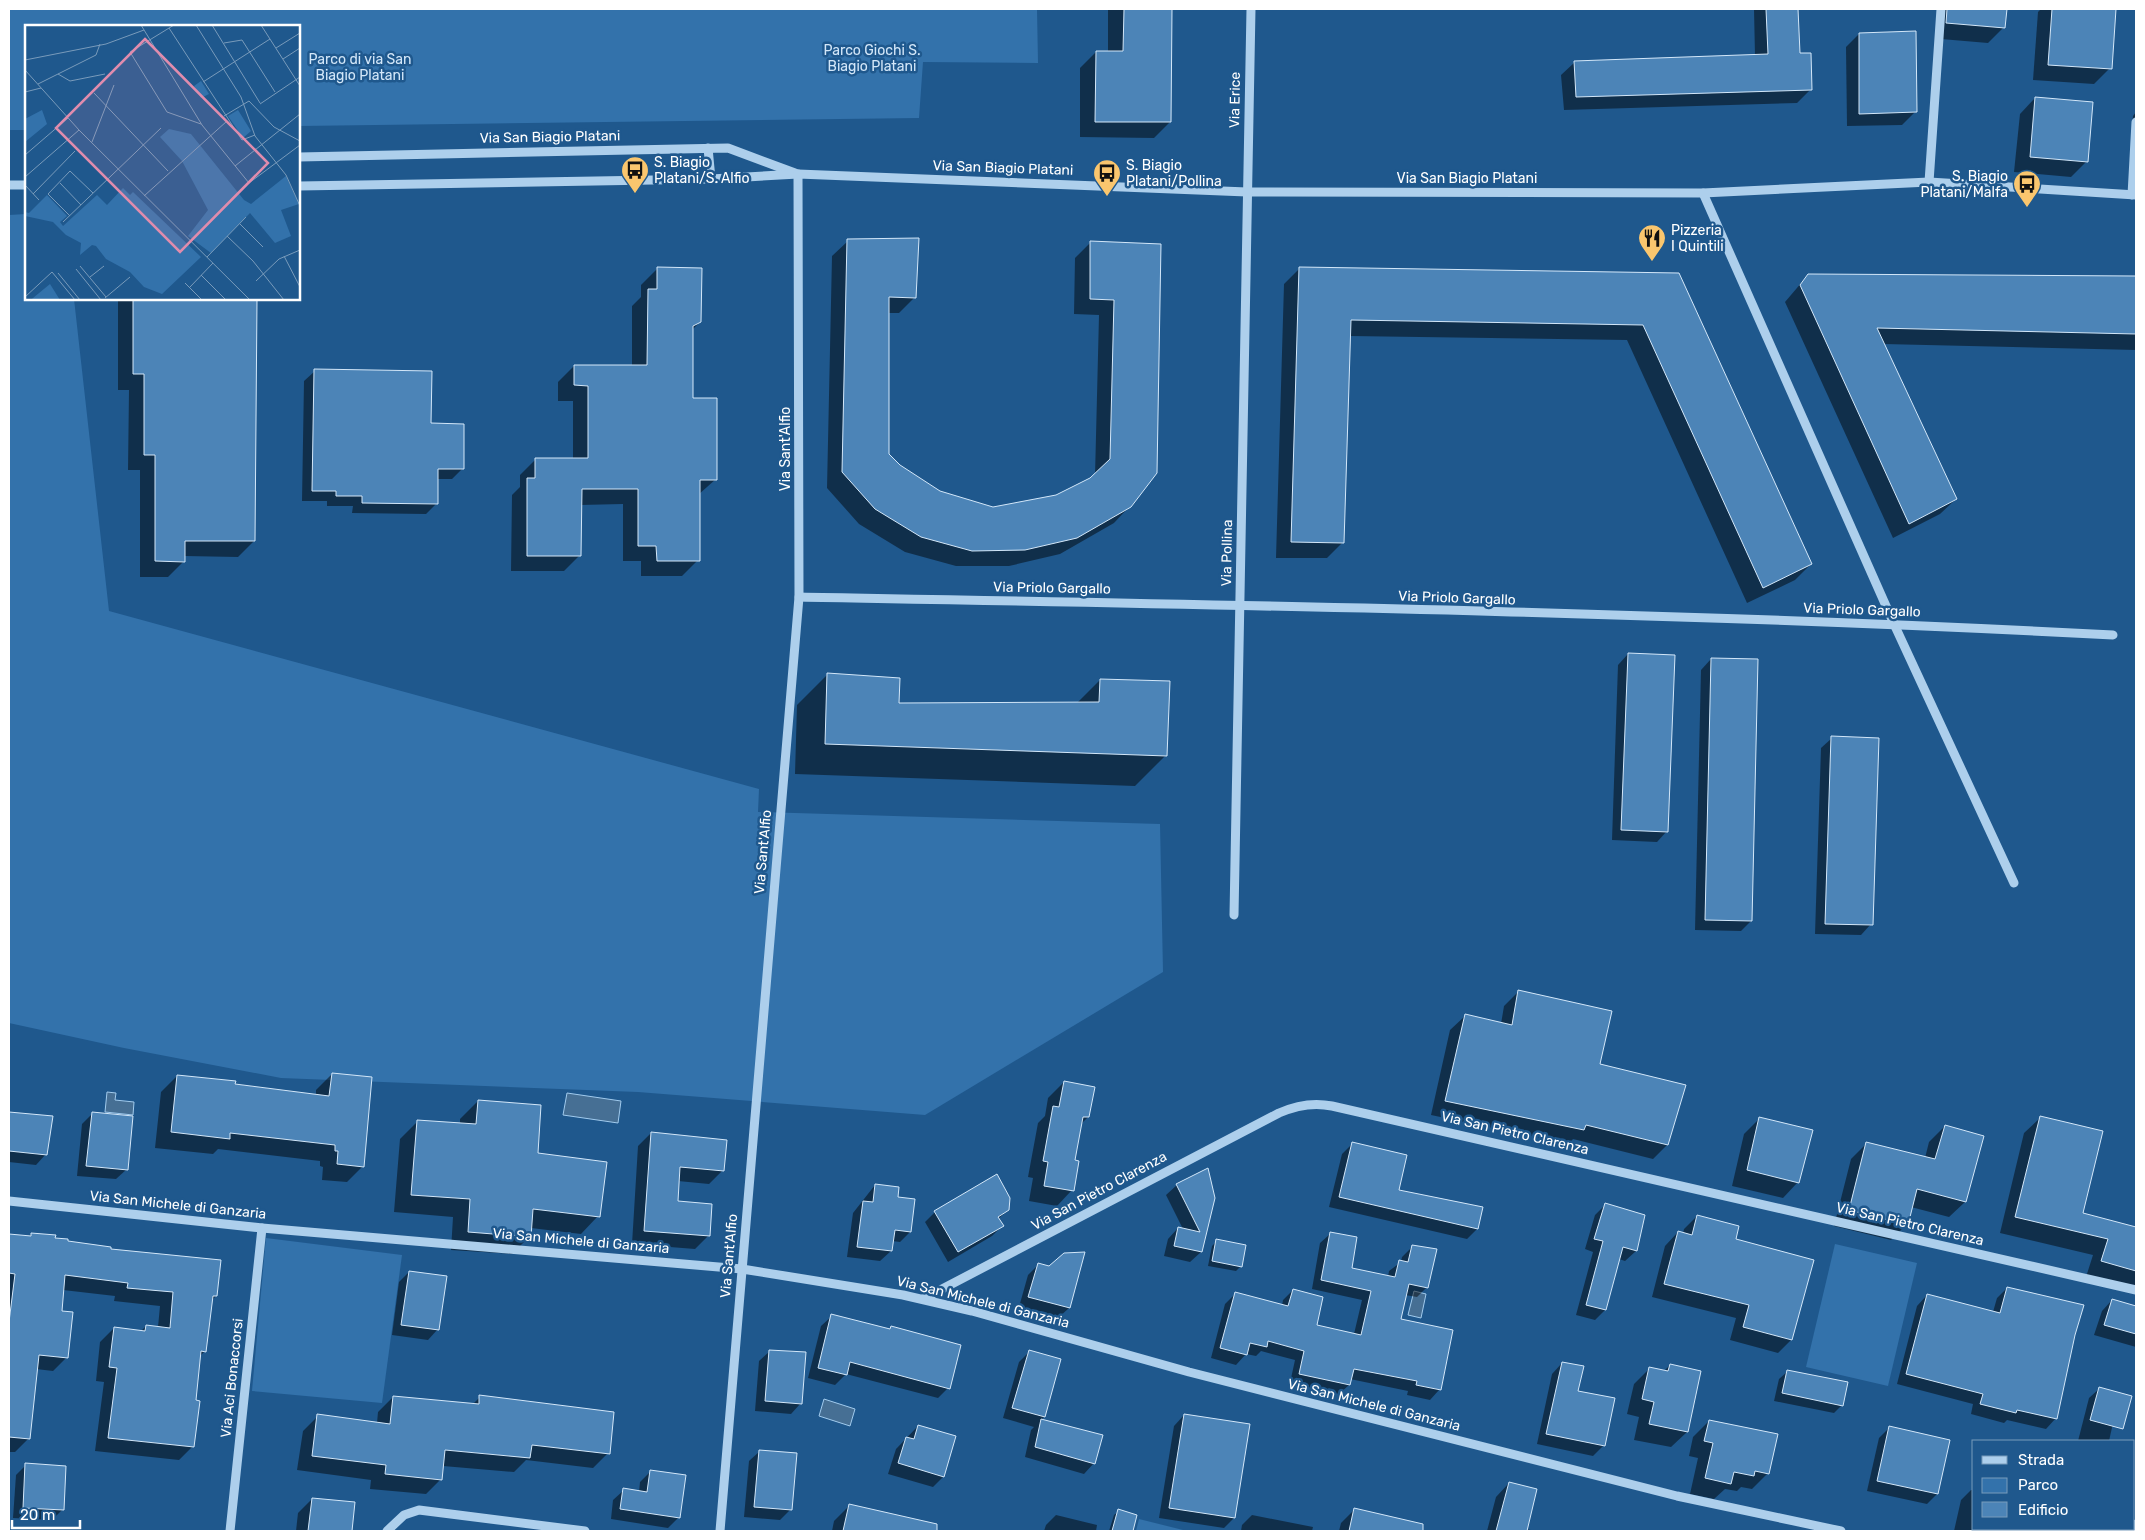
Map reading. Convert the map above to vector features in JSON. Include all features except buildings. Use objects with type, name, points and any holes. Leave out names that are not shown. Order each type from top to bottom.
[{"type":"street","name":"Via Erice","points":[[1247,192],[1251,9]]},
{"type":"street","points":[[1929,182],[1941,9]]},
{"type":"street","points":[[2134,195],[2136,122]]},
{"type":"street","points":[[708,148],[711,179]]},
{"type":"street","name":"Via San Biagio Platani","points":[[300,157],[728,148],[798,174]]},
{"type":"street","name":"Via San Biagio Platani","points":[[300,186],[711,179],[798,174],[1247,192],[1703,193],[1929,182],[2134,195]]},
{"type":"street","name":"Via Sant'Alfio","points":[[720,1531],[799,597],[798,174]]},
{"type":"street","points":[[12,185],[25,180]]},
{"type":"street","points":[[12,185],[25,186]]},
{"type":"street","name":"Via Pollina","points":[[1234,915],[1247,192]]},
{"type":"street","points":[[1703,193],[1894,624],[2014,883]]},
{"type":"street","name":"Via Priolo Gargallo","points":[[799,597],[1240,605],[1894,624],[2113,635]]},
{"type":"street","name":"Via San Pietro Clarenza","points":[[923,1299],[1279,1113],[1302,1104],[1314,1103],[2136,1290]]},
{"type":"street","name":"Via San Michele di Ganzaria","points":[[9,1201],[262,1228],[742,1269],[923,1299],[1189,1372],[1677,1496],[1841,1531]]},
{"type":"street","name":"Via Aci Bonaccorsi","points":[[230,1531],[262,1228]]},
{"type":"street","points":[[387,1531],[404,1515],[420,1510],[585,1531]]},
{"type":"green space","name":"Parco di via San Biagio Platani","points":[[9,9],[1037,9],[1038,63],[923,62],[919,118],[300,126],[300,25],[25,25],[25,130],[9,130]]},
{"type":"green space","points":[[25,214],[25,300],[74,300],[109,611],[759,789],[758,812],[1160,824],[1163,972],[925,1115],[638,1092],[281,1078],[124,1048],[9,1023],[9,215]]},
{"type":"green space","points":[[266,1238],[402,1255],[382,1403],[252,1391]]},
{"type":"green space","points":[[1835,1244],[1917,1263],[1888,1386],[1806,1367]]},
{"type":"green space","points":[[1139,1519],[1187,1531],[1136,1531]]},
{"type":"shaded area","points":[[107,1092],[116,1093],[115,1100],[134,1102],[133,1115],[105,1112]]},
{"type":"shaded area","points":[[567,1093],[621,1101],[618,1123],[563,1115]]},
{"type":"shaded area","points":[[1414,1291],[1426,1294],[1421,1318],[1408,1315]]},
{"type":"shaded area","points":[[824,1399],[855,1409],[850,1426],[819,1416]]},
{"type":"place","name":"S. Biagio Platani/S. Alfio","points":[[635,194]]},
{"type":"place","name":"S. Biagio Platani/Pollina","points":[[1107,197]]},
{"type":"place","name":"S. Biagio Platani/Malfa","points":[[2027,208]]},
{"type":"place","name":"Pizzeria I Quintili","points":[[1652,262]]},
{"type":"park label","name":"Parco Giochi S. Biagio Platani","points":[[872,58]]}]
